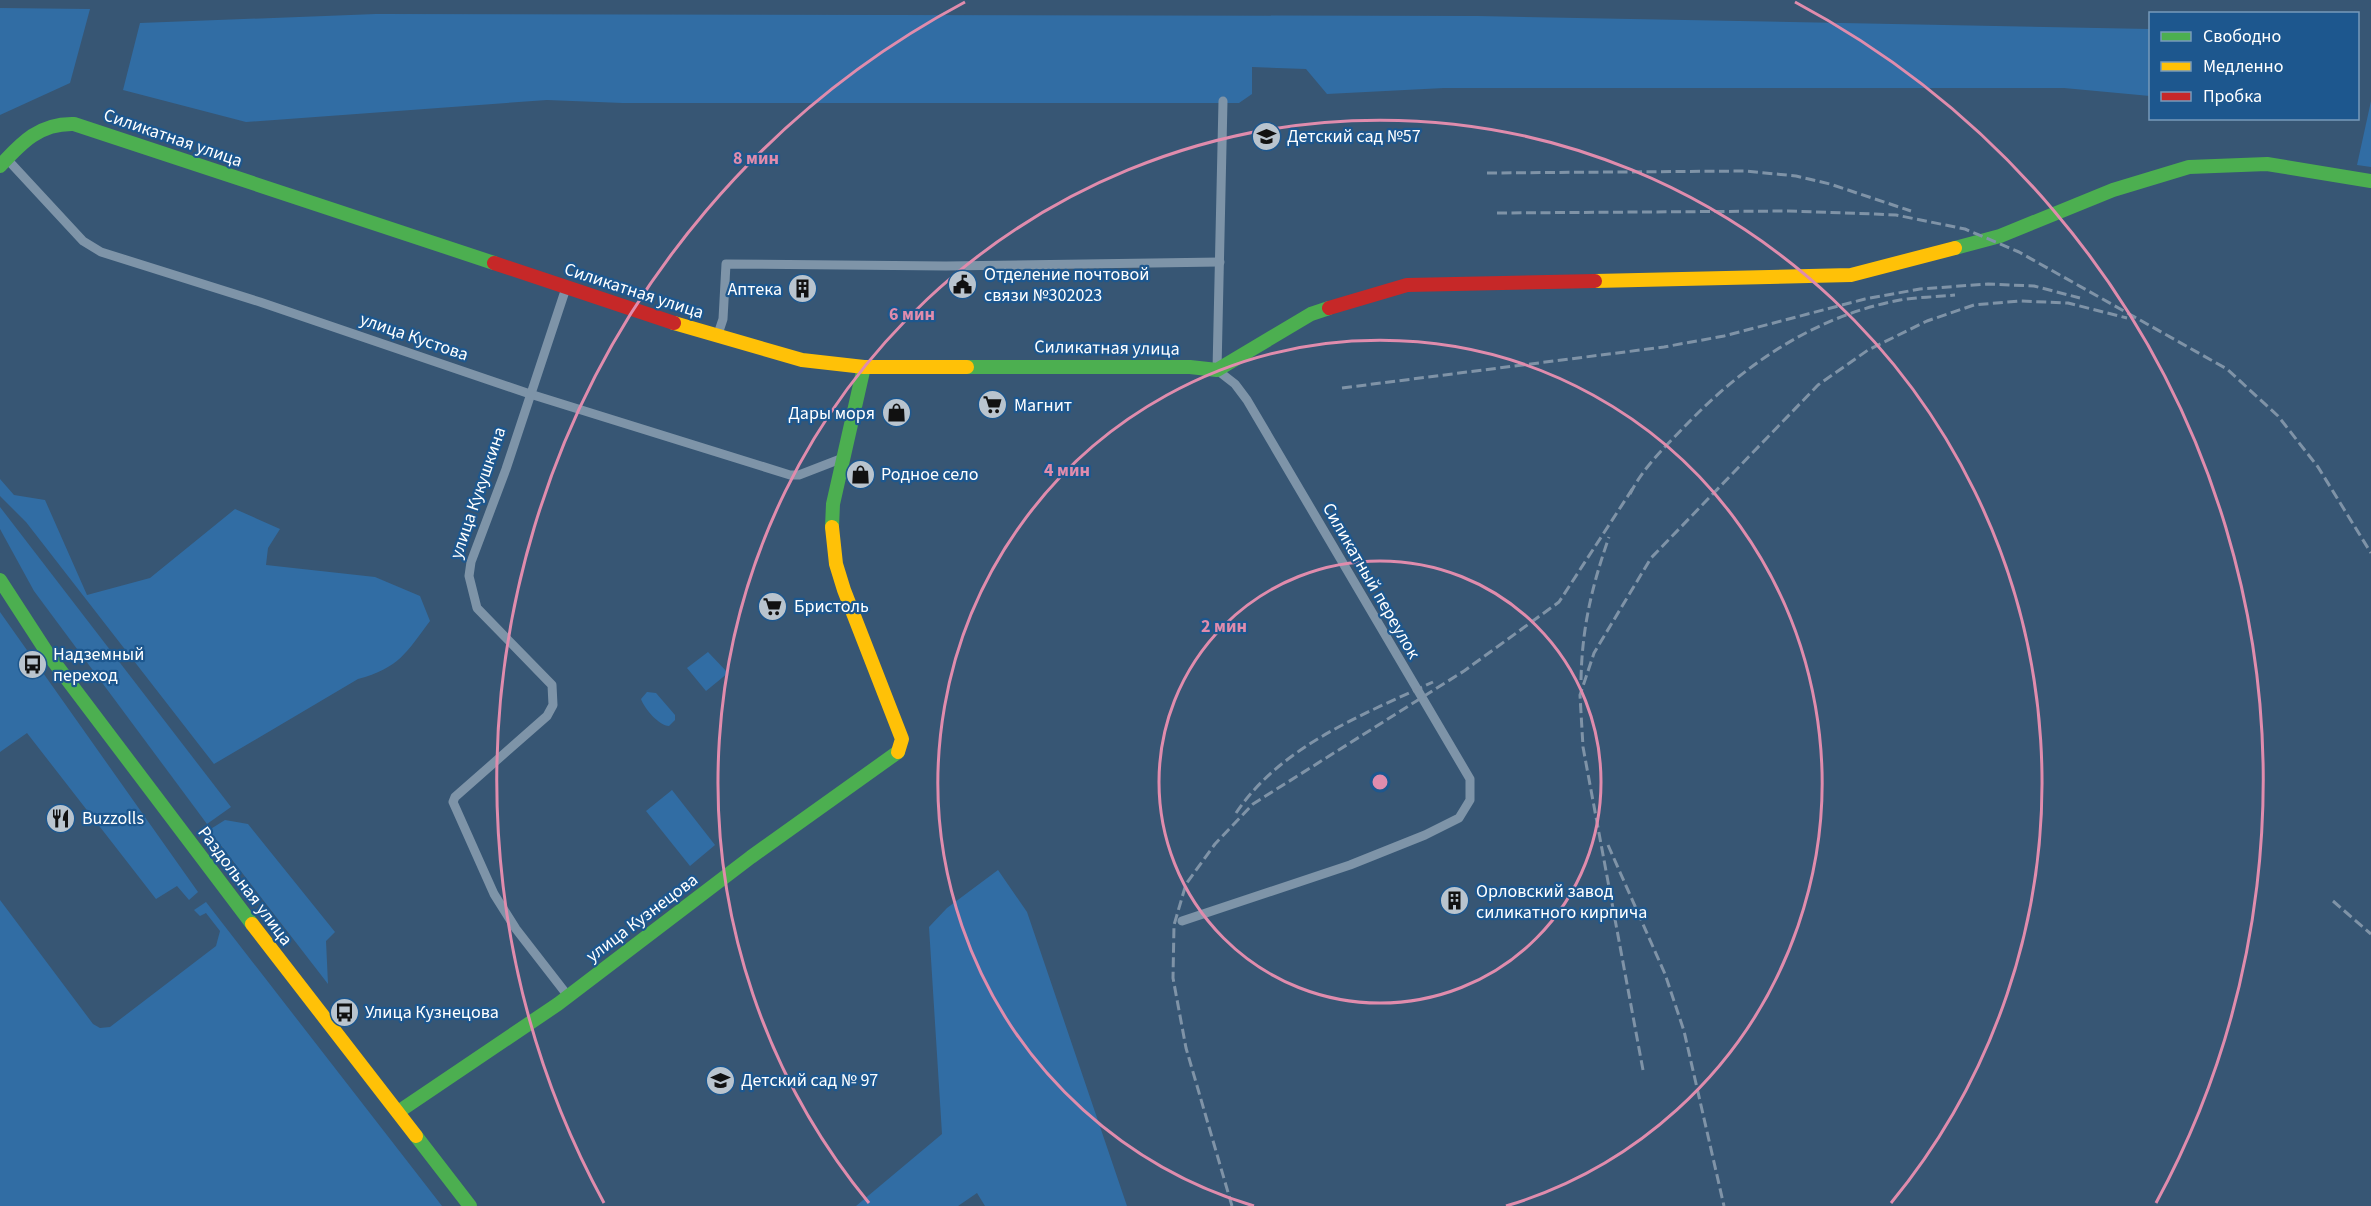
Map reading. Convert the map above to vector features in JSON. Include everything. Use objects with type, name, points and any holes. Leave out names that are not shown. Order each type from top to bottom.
[{"type":"street","points":[[1217,369],[1223,101]]},
{"type":"street","name":"Силикатная улица","points":[[3,162],[35,131],[52,123],[83,126],[566,288],[717,337],[802,360],[864,366],[1025,365],[1217,369]]},
{"type":"street","name":"улица Кустова","points":[[3,162],[83,241],[101,252],[260,302],[530,394],[790,474],[799,475],[843,458]]},
{"type":"street","points":[[1217,369],[1311,314],[1376,292],[1407,285],[1851,275],[2000,236],[2113,190],[2189,167],[2267,164],[2371,182]]},
{"type":"street","points":[[717,337],[723,319],[726,264],[946,266],[1220,262]]},
{"type":"street","name":"улица Кукушкина","points":[[566,288],[471,562],[469,576],[477,608],[552,685],[553,705],[546,716],[455,797],[453,808],[494,894],[516,929],[568,996]]},
{"type":"street","points":[[843,458],[864,366]]},
{"type":"street","name":"Силикатный переулок","points":[[1182,921],[1350,865],[1425,835],[1459,818],[1470,800],[1470,779],[1247,400],[1235,384],[1217,369]]},
{"type":"street","name":"улица Кузнецова","points":[[398,1112],[568,996],[751,856],[896,756],[901,746],[900,732],[836,564],[832,532],[833,504],[843,458]]},
{"type":"street","name":"Раздольная улица","points":[[0,580],[55,663],[268,946],[471,1206]]},
{"type":"shaded area","points":[[0,8],[90,9],[70,83],[0,115]]},
{"type":"shaded area","points":[[376,14],[1478,16],[2149,29],[2149,96],[2064,88],[1444,88],[1327,94],[1306,69],[1252,67],[1252,94],[1239,103],[623,103],[547,100],[246,122],[123,90],[140,23]]},
{"type":"shaded area","points":[[2371,101],[2371,167],[2357,165]]},
{"type":"shaded area","points":[[0,479],[14,495],[45,500],[87,595],[150,578],[235,509],[280,529],[268,548],[266,565],[375,577],[420,596],[430,621],[407,651],[383,670],[358,679],[214,764],[26,522],[0,496]]},
{"type":"shaded area","points":[[0,507],[231,807],[207,824],[34,591],[0,529]]},
{"type":"shaded area","points":[[0,612],[198,892],[189,900],[177,886],[156,899],[27,733],[0,752]]},
{"type":"shaded area","points":[[708,652],[728,673],[706,691],[687,668]]},
{"type":"shaded area","points":[[647,692],[656,693],[675,715],[675,720],[669,726],[657,720],[645,707],[641,699]]},
{"type":"shaded area","points":[[672,790],[715,845],[690,866],[646,811]]},
{"type":"shaded area","points":[[225,820],[248,824],[335,932],[326,941],[328,984],[209,830]]},
{"type":"shaded area","points":[[998,870],[1027,912],[1127,1206],[985,1206],[977,1193],[958,1206],[856,1206],[942,1134],[929,927],[947,908]]},
{"type":"shaded area","points":[[0,900],[93,1024],[100,1028],[110,1027],[216,946],[220,931],[206,913],[200,916],[194,910],[206,902],[442,1206],[0,1206]]},
{"type":"railway","points":[[1487,173],[1746,171],[1796,176],[1830,184],[1911,211]]},
{"type":"railway","points":[[1497,213],[1788,211],[1896,215],[1965,229],[2019,252],[2227,369],[2278,416],[2318,467],[2371,553]]},
{"type":"railway","points":[[1342,388],[1664,347],[1724,336],[1865,299],[1920,289],[1988,284],[2034,286],[2080,298]]},
{"type":"railway","points":[[1630,494],[1656,456],[1710,401],[1758,362],[1784,345],[1811,330],[1869,307],[1907,299],[1955,295]]},
{"type":"railway","points":[[1643,1070],[1583,747],[1580,695],[1594,653],[1651,558],[1818,385],[1868,350],[1927,321],[1974,305],[2019,301],[2068,303],[2127,318]]},
{"type":"railway","points":[[1232,1206],[1186,1048],[1173,978],[1174,925],[1186,884],[1215,844],[1253,804],[1464,671],[1559,602],[1633,488]]},
{"type":"railway","points":[[1581,680],[1583,642],[1589,607],[1609,537]]},
{"type":"railway","points":[[1236,813],[1254,789],[1299,751],[1351,720],[1433,682]]},
{"type":"railway","points":[[1608,845],[1665,974],[1684,1031],[1724,1206]]},
{"type":"railway","points":[[2333,901],[2371,934]]},
{"type":"traffic: fast","points":[[0,166],[32,136],[51,127],[74,124],[494,263]]},
{"type":"traffic: fast","points":[[1955,248],[2000,236],[2113,190],[2189,167],[2267,164],[2371,181]]},
{"type":"traffic: fast","points":[[967,367],[1190,367],[1217,370],[1311,314],[1329,308]]},
{"type":"traffic: fast","points":[[832,527],[833,504],[864,367]]},
{"type":"traffic: fast","points":[[0,580],[48,654],[252,924]]},
{"type":"traffic: fast","points":[[398,1112],[558,1004],[751,857],[898,752]]},
{"type":"traffic: fast","points":[[416,1136],[470,1206]]},
{"type":"traffic: slow","points":[[1595,281],[1851,275],[1955,248]]},
{"type":"traffic: slow","points":[[674,323],[802,360],[864,367],[967,367]]},
{"type":"traffic: slow","points":[[832,527],[836,564],[844,590],[902,739],[898,752]]},
{"type":"traffic: slow","points":[[252,924],[416,1136]]},
{"type":"traffic: jam","points":[[494,263],[674,323]]},
{"type":"traffic: jam","points":[[1329,308],[1407,285],[1595,281]]},
{"type":"place","name":"Детский сад №57","points":[[1266,136]]},
{"type":"place","name":"Отделение почтовой связи №302023","points":[[963,284]]},
{"type":"place","name":"Аптека","points":[[803,289]]},
{"type":"place","name":"Магнит","points":[[993,405]]},
{"type":"place","name":"Дары моря","points":[[896,413]]},
{"type":"place","name":"Родное село","points":[[860,474]]},
{"type":"place","name":"Бристоль","points":[[773,606]]},
{"type":"place","name":"Надземный переход","points":[[32,664]]},
{"type":"place","name":"Buzzolls","points":[[61,818]]},
{"type":"place","name":"Орловский завод силикатного кирпича","points":[[1455,901]]},
{"type":"place","name":"Улица Кузнецова","points":[[344,1012]]},
{"type":"place","name":"Детский сад № 97","points":[[720,1080]]}]
